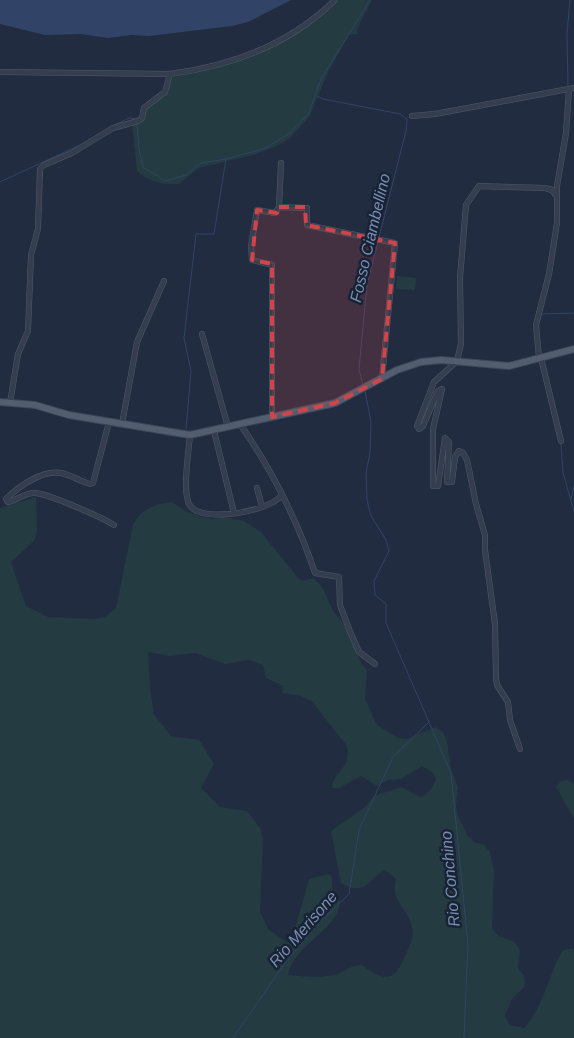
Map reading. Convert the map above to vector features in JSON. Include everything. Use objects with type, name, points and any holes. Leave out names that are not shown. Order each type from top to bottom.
[{"type":"main road","points":[[0,402],[35,405],[69,415],[190,435],[335,403],[365,389],[397,370],[421,362],[457,361],[498,367],[574,349]]},
{"type":"street","points":[[0,72],[170,74],[220,65],[278,43],[324,11],[335,0]]},
{"type":"street","points":[[10,403],[18,354],[28,331],[31,255],[38,229],[40,169],[44,165],[72,153],[113,128],[138,121],[142,118],[144,108],[165,92],[170,74]]},
{"type":"street","points":[[412,116],[435,114],[572,89],[557,197],[557,223],[549,274],[536,325],[540,358],[561,441]]},
{"type":"street","points":[[272,417],[272,265],[252,260],[251,246],[256,210],[275,213],[279,207],[281,163]]},
{"type":"street","points":[[520,749],[510,720],[508,702],[497,685],[495,624],[485,550],[485,535],[476,504],[471,475],[464,453],[459,451],[455,457],[452,482],[447,482],[449,442],[445,438],[438,486],[433,486],[433,430],[442,389],[438,391],[424,426],[419,429],[417,426],[434,382],[457,361],[461,344],[460,278],[466,204],[480,186],[545,188],[552,190],[557,197]]},
{"type":"street","points":[[279,207],[307,208],[307,225],[395,244],[382,379]]},
{"type":"street","points":[[122,424],[137,342],[164,281]]},
{"type":"street","points":[[202,334],[228,427]]},
{"type":"street","points":[[109,422],[93,483],[60,473],[50,473],[28,481],[6,499],[8,502],[30,494],[41,494],[90,511],[114,525]]},
{"type":"street","points":[[240,424],[262,459],[298,528],[315,573],[339,577],[340,605],[349,629],[359,652],[375,664]]},
{"type":"street","points":[[214,431],[234,513]]},
{"type":"street","points":[[190,435],[186,486],[187,499],[191,507],[198,512],[217,515],[234,513],[272,504],[281,496]]},
{"type":"street","points":[[257,488],[262,507]]},
{"type":"highlighted area","points":[[279,207],[305,207],[306,225],[395,243],[382,379],[335,403],[272,417],[272,264],[252,260],[257,210],[277,213]]},
{"type":"green space","points":[[340,0],[372,0],[357,29],[358,34],[349,35],[327,74],[310,116],[290,138],[277,146],[253,155],[199,168],[179,184],[157,182],[137,171],[132,124],[140,122],[146,108],[164,96],[173,77],[218,66],[262,51],[304,29]]},
{"type":"green space","points":[[397,276],[416,278],[415,290],[396,289]]},
{"type":"green space","points":[[36,497],[37,531],[34,541],[11,562],[26,606],[48,617],[92,619],[105,617],[116,608],[133,525],[140,515],[149,508],[172,502],[189,513],[212,519],[224,517],[244,521],[261,532],[298,578],[303,581],[313,578],[318,582],[333,610],[349,632],[358,657],[367,670],[365,699],[377,725],[398,738],[408,739],[435,727],[443,732],[447,741],[451,769],[458,787],[456,807],[458,816],[467,835],[474,842],[484,845],[490,852],[494,871],[492,928],[498,936],[515,942],[520,950],[518,968],[524,976],[525,986],[512,999],[505,1016],[510,1025],[524,1028],[541,1001],[562,951],[572,948],[574,951],[574,1038],[0,1038],[0,508]],"holes":[[[148,652],[170,656],[195,653],[225,664],[249,660],[263,665],[266,678],[283,686],[282,693],[301,696],[312,702],[347,746],[347,760],[335,778],[332,788],[339,788],[361,776],[377,786],[388,780],[401,779],[422,766],[433,773],[436,779],[435,782],[423,796],[420,797],[401,787],[374,796],[365,807],[331,831],[341,883],[350,887],[361,888],[385,870],[396,879],[395,894],[410,920],[413,935],[399,969],[392,976],[382,977],[359,965],[337,974],[322,977],[288,975],[298,955],[333,920],[338,911],[340,901],[332,890],[332,877],[329,874],[309,879],[291,942],[288,943],[268,929],[260,911],[263,840],[261,829],[247,811],[220,807],[201,788],[214,764],[199,740],[171,736],[154,714]]]},
{"type":"green space","points":[[568,780],[574,784],[574,819],[556,787],[561,781]]},
{"type":"water","points":[[0,0],[291,0],[248,22],[232,26],[149,36],[131,35],[108,38],[81,34],[45,35],[0,24]]},
{"type":"waterway","name":"Fosso Ciambellino","points":[[370,0],[321,79],[315,95],[323,99],[400,114],[407,119],[406,131],[379,237]]},
{"type":"waterway","points":[[568,86],[567,33],[570,0]]},
{"type":"waterway","points":[[186,429],[191,371],[184,338],[196,234],[214,234],[226,159],[266,148],[290,133],[308,114],[315,96]]},
{"type":"waterway","points":[[115,125],[129,118],[136,119]]},
{"type":"waterway","points":[[137,125],[143,167],[165,181],[186,175],[201,163],[226,159]]},
{"type":"waterway","points":[[0,182],[82,144],[109,128]]},
{"type":"waterway","name":"Fosso Ciambellino","points":[[363,385],[359,369],[367,285],[378,241]]},
{"type":"waterway","points":[[540,314],[574,313]]},
{"type":"waterway","name":"Fosso Ciambellino","points":[[365,391],[371,422],[370,453],[366,473],[367,500],[371,516],[386,540],[389,551],[374,581],[375,595],[386,604],[386,623],[451,773],[468,945],[464,1038]]},
{"type":"waterway","points":[[561,444],[563,473],[574,511]]},
{"type":"waterway","points":[[571,499],[574,486]]},
{"type":"waterway","name":"Rio Merisone","points":[[233,1038],[285,963],[317,925],[349,894],[359,830],[393,757],[429,722]]},
{"type":"water label","name":"Rio Conchino","points":[[450,879]]}]
